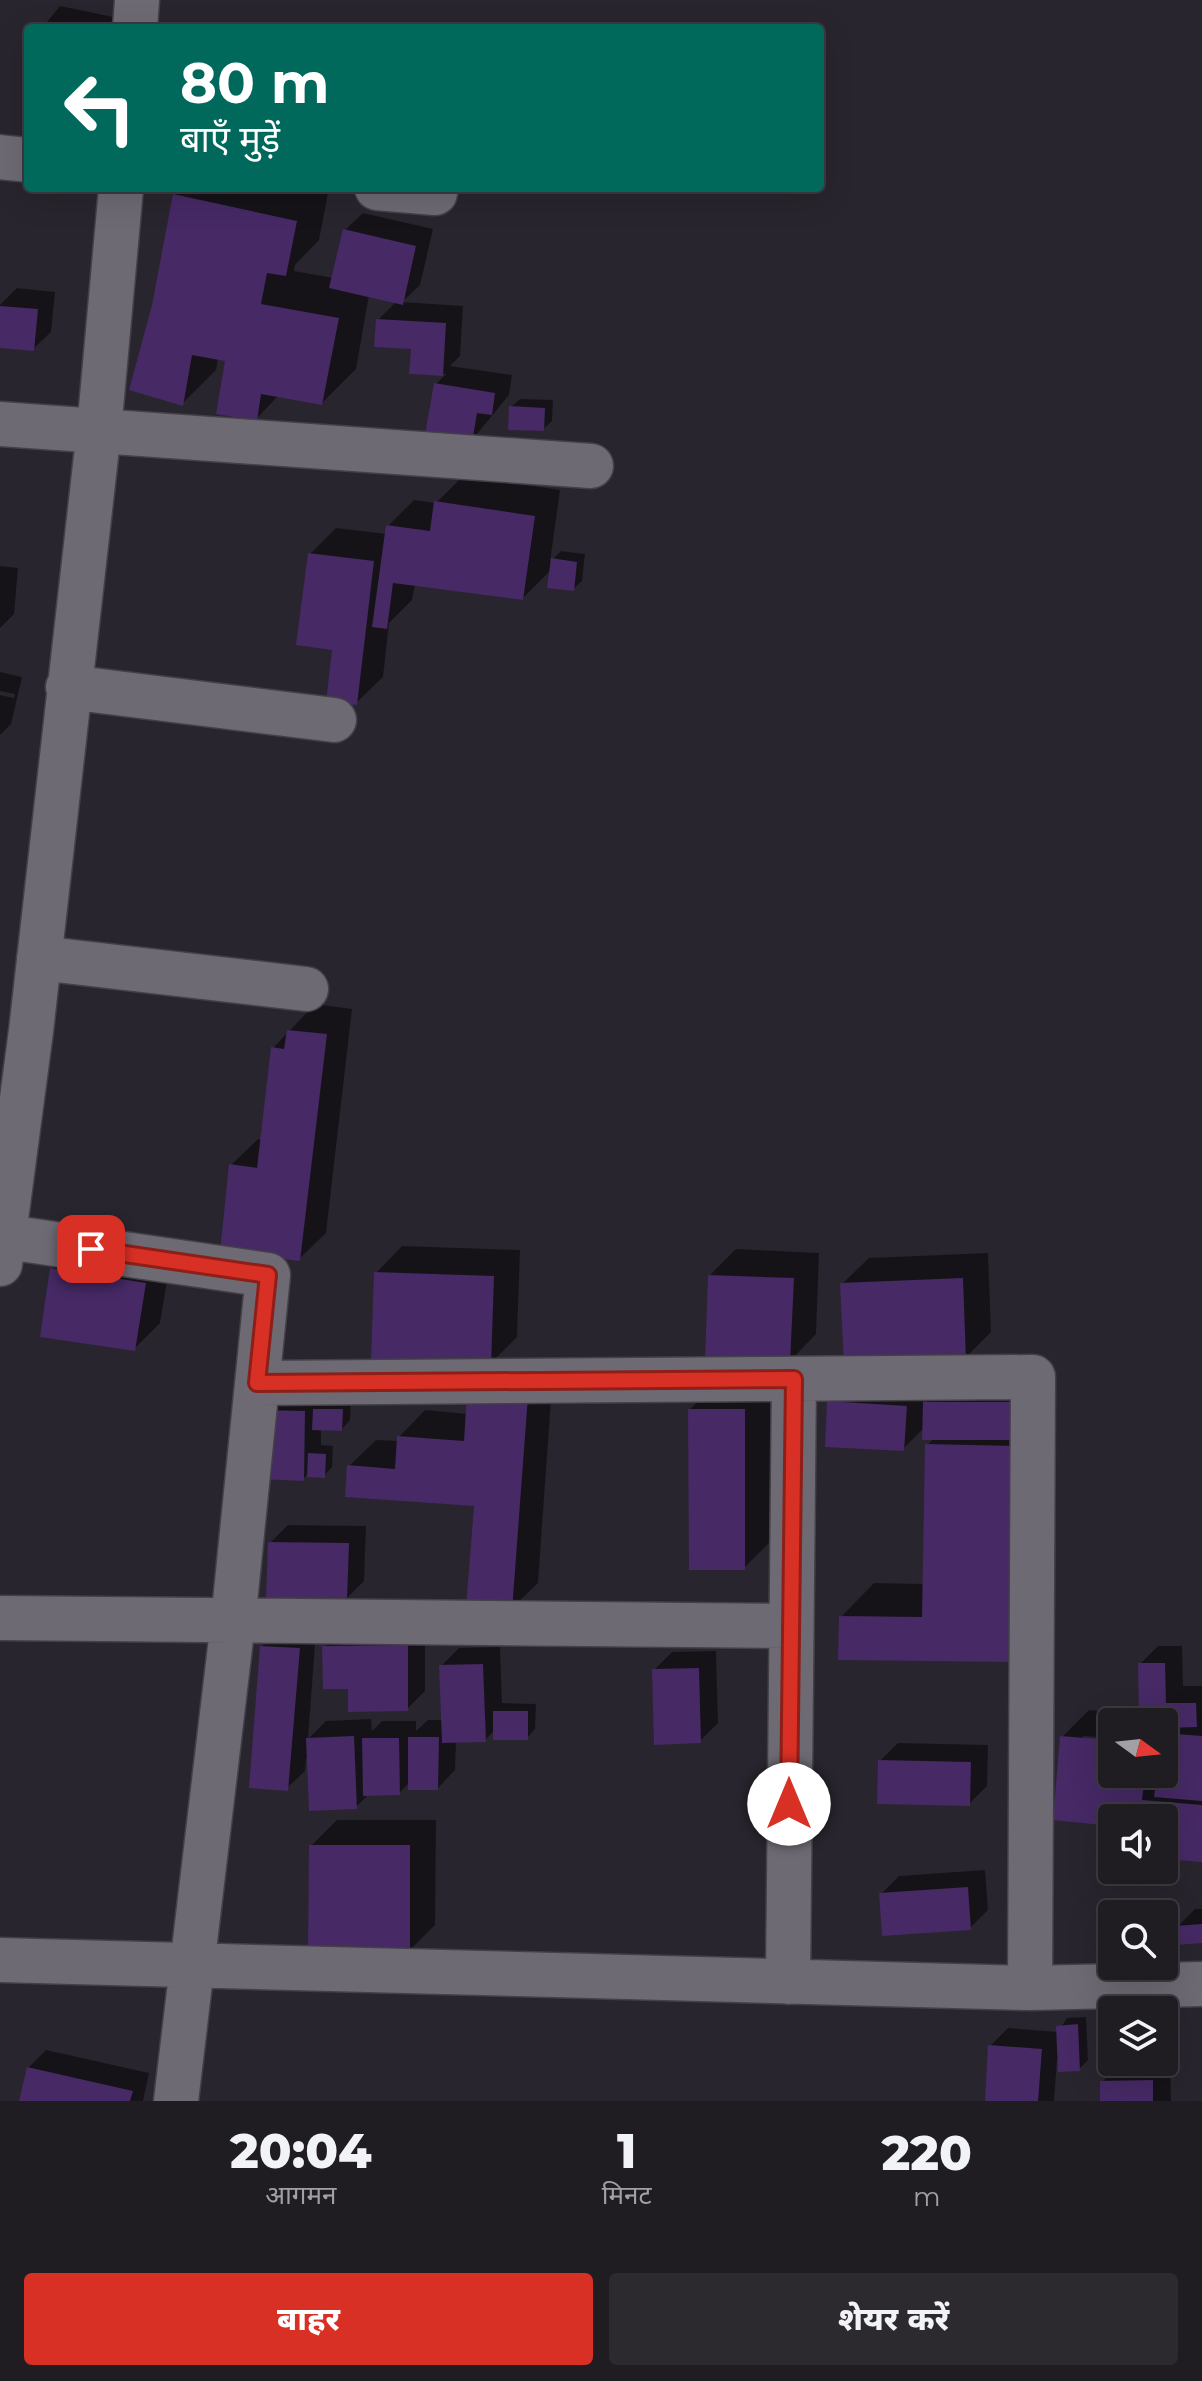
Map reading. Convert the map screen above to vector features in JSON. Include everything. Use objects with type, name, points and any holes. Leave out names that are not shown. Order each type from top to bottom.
[{"type":"street","points":[[135,24],[137,0]]},
{"type":"street","points":[[0,157],[24,160]]},
{"type":"street","points":[[121,192],[99,430],[39,958],[1,1245],[268,1275],[233,1622],[176,2101]]},
{"type":"street","points":[[423,192],[435,193]]},
{"type":"street","points":[[0,424],[591,466]]},
{"type":"street","points":[[68,687],[334,720]]},
{"type":"street","points":[[39,958],[306,989]]},
{"type":"street","points":[[257,1383],[1033,1377],[1030,1988]]},
{"type":"street","points":[[788,1982],[789,1626],[794,1379]]},
{"type":"street","points":[[0,1618],[789,1626]]},
{"type":"street","points":[[0,1960],[1030,1988],[1202,1984]]},
{"type":"building","points":[[173,194],[297,221],[286,276],[267,273],[261,304],[339,318],[322,405],[261,394],[257,421],[216,414],[225,361],[192,355],[183,406],[129,390],[152,305]]},
{"type":"building","points":[[343,229],[416,246],[403,305],[329,288]]},
{"type":"building","points":[[0,306],[38,309],[34,351],[0,348]]},
{"type":"building","points":[[376,319],[446,323],[443,376],[409,374],[411,349],[374,347]]},
{"type":"building","points":[[434,383],[495,393],[492,415],[477,413],[472,443],[425,435]]},
{"type":"building","points":[[509,406],[545,408],[544,431],[508,430]]},
{"type":"building","points":[[434,501],[535,516],[523,600],[393,583],[387,629],[372,627],[386,525],[430,531]]},
{"type":"building","points":[[308,553],[374,561],[357,705],[326,702],[332,650],[296,645]]},
{"type":"building","points":[[551,558],[577,562],[574,591],[547,588]]},
{"type":"building","points":[[287,1030],[327,1034],[300,1261],[220,1252],[229,1164],[257,1168],[271,1047],[284,1049]]},
{"type":"building","points":[[50,1268],[146,1283],[135,1351],[40,1337]]},
{"type":"building","points":[[374,1272],[494,1276],[491,1366],[371,1361]]},
{"type":"building","points":[[708,1275],[794,1278],[790,1363],[705,1360]]},
{"type":"building","points":[[963,1278],[966,1360],[844,1365],[840,1283]]},
{"type":"building","points":[[467,1393],[528,1396],[512,1611],[466,1608],[474,1506],[345,1497],[347,1465],[395,1469],[397,1436],[464,1441]]},
{"type":"building","points":[[827,1401],[907,1406],[904,1451],[825,1447]]},
{"type":"building","points":[[923,1402],[1010,1402],[1010,1440],[922,1440]]},
{"type":"building","points":[[313,1409],[343,1409],[342,1431],[312,1430]]},
{"type":"building","points":[[688,1409],[745,1409],[745,1570],[689,1570]]},
{"type":"building","points":[[260,1410],[305,1411],[304,1481],[259,1479]]},
{"type":"building","points":[[925,1444],[1017,1446],[1015,1662],[838,1660],[839,1616],[922,1617]]},
{"type":"building","points":[[308,1453],[326,1454],[325,1478],[307,1477]]},
{"type":"building","points":[[268,1542],[349,1543],[347,1601],[266,1599]]},
{"type":"building","points":[[408,1645],[408,1711],[348,1712],[348,1689],[323,1689],[322,1646]]},
{"type":"building","points":[[260,1646],[300,1648],[288,1791],[249,1788]]},
{"type":"building","points":[[1138,1663],[1165,1663],[1166,1703],[1196,1703],[1197,1727],[1178,1728],[1178,1708],[1139,1708]]},
{"type":"building","points":[[483,1664],[486,1742],[442,1743],[439,1665]]},
{"type":"building","points":[[699,1668],[701,1743],[654,1745],[652,1669]]},
{"type":"building","points":[[493,1711],[528,1711],[528,1740],[493,1740]]},
{"type":"building","points":[[1178,1734],[1202,1736],[1202,1801],[1154,1797],[1155,1788],[1178,1788]]},
{"type":"building","points":[[354,1736],[357,1809],[309,1811],[306,1738]]},
{"type":"building","points":[[1060,1736],[1098,1739],[1098,1788],[1143,1788],[1142,1800],[1202,1805],[1202,1862],[1178,1860],[1178,1804],[1098,1804],[1098,1825],[1053,1820]]},
{"type":"building","points":[[408,1737],[439,1737],[438,1790],[408,1790]]},
{"type":"building","points":[[362,1738],[399,1738],[400,1795],[363,1796]]},
{"type":"building","points":[[878,1760],[971,1762],[970,1806],[877,1804]]},
{"type":"building","points":[[309,1845],[410,1845],[410,1953],[308,1952]]},
{"type":"building","points":[[968,1887],[971,1930],[882,1936],[879,1893]]},
{"type":"building","points":[[1202,1924],[1202,1943],[1178,1945],[1178,1926]]},
{"type":"building","points":[[1078,2024],[1080,2071],[1058,2072],[1056,2026]]},
{"type":"building","points":[[988,2045],[1042,2049],[1038,2101],[985,2101]]},
{"type":"building","points":[[27,2067],[133,2091],[130,2101],[19,2101]]},
{"type":"building","points":[[1153,2080],[1153,2101],[1100,2101],[1100,2081]]},
{"type":"route","points":[[91,1249],[268,1275],[257,1383],[794,1379],[789,1804]]}]
